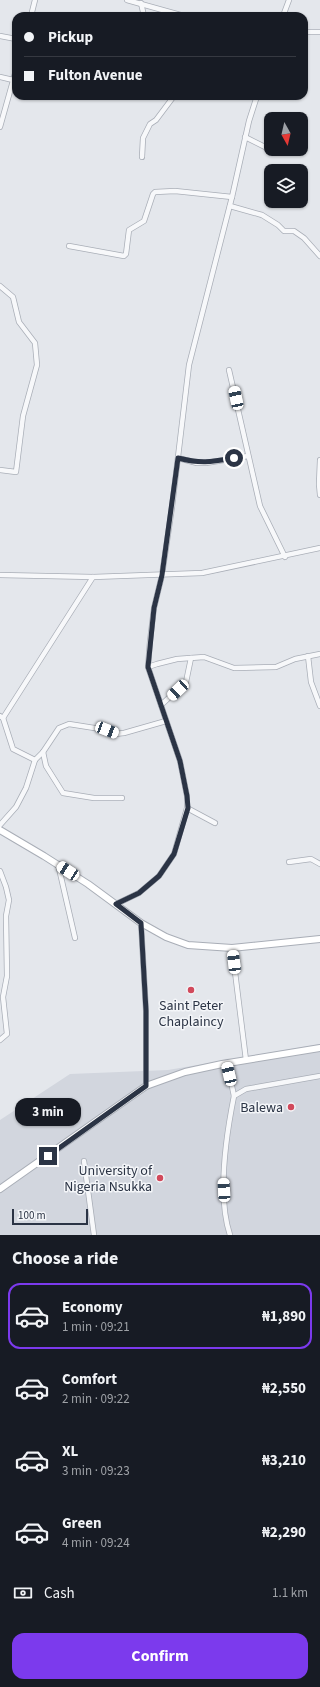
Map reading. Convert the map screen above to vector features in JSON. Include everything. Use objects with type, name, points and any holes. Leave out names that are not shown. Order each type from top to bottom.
[{"type":"street","points":[[31,12],[35,0]]},
{"type":"street","points":[[127,0],[171,12]]},
{"type":"street","points":[[284,12],[289,0]]},
{"type":"street","points":[[141,3],[143,12]]},
{"type":"street","points":[[308,32],[320,32]]},
{"type":"street","points":[[0,36],[12,38]]},
{"type":"street","points":[[0,77],[12,80]]},
{"type":"street","points":[[0,127],[12,84]]},
{"type":"street","points":[[142,157],[143,138],[150,124],[156,120],[169,100]]},
{"type":"street","points":[[116,904],[139,893],[159,876],[174,854],[188,808],[180,761],[148,667],[154,608],[162,575],[189,365],[256,100]]},
{"type":"street","points":[[246,137],[264,146]]},
{"type":"street","points":[[69,246],[124,256],[126,254],[129,230],[144,220],[155,192],[175,191],[232,197]]},
{"type":"street","points":[[230,206],[262,215],[284,230],[294,231],[304,238],[320,256]]},
{"type":"street","points":[[0,286],[13,297],[19,322],[35,343],[37,365],[23,416],[16,472],[0,470]]},
{"type":"street","points":[[229,370],[260,506],[285,556]]},
{"type":"street","points":[[178,458],[197,463],[206,463],[248,456]]},
{"type":"street","points":[[320,460],[320,495]]},
{"type":"street","points":[[0,575],[93,577],[202,573],[320,548]]},
{"type":"street","points":[[35,760],[13,748],[2,717],[93,577]]},
{"type":"street","points":[[148,667],[177,659],[204,657],[234,668],[276,667],[295,659],[320,654]]},
{"type":"street","points":[[308,656],[311,682],[320,706]]},
{"type":"street","points":[[161,705],[186,682],[191,658]]},
{"type":"street","points":[[0,825],[16,807],[26,788],[35,760],[43,752],[59,728],[69,724],[107,730],[115,734],[124,734],[166,721]]},
{"type":"street","points":[[43,752],[46,766],[63,793],[94,798],[122,798]]},
{"type":"street","points":[[188,808],[215,823]]},
{"type":"street","points":[[0,830],[58,864],[141,923],[188,945],[232,948],[320,939]]},
{"type":"street","points":[[288,862],[311,859],[320,864]]},
{"type":"street","points":[[58,864],[76,938]]},
{"type":"street","points":[[0,871],[9,900],[6,916],[7,976],[3,998],[7,1034],[0,1040]]},
{"type":"street","points":[[141,923],[146,1011],[146,1086]]},
{"type":"street","points":[[232,948],[246,1060]]},
{"type":"street","points":[[0,1189],[146,1086],[185,1072],[227,1063],[320,1048]]},
{"type":"street","points":[[227,1063],[234,1096],[228,1126],[224,1175],[227,1220],[230,1235]]},
{"type":"street","points":[[234,1096],[246,1089],[320,1076]]},
{"type":"street","points":[[84,1161],[94,1235]]},
{"type":"shaded area","name":"University of Nigeria Nsukka","points":[[320,1044],[320,1235],[0,1235],[0,1120],[70,1074],[168,1070]]},
{"type":"place","name":"Saint Peter Chaplaincy","points":[[191,990]]},
{"type":"place","name":"Balewa","points":[[291,1107]]},
{"type":"place","name":"University of Nigeria Nsukka","points":[[160,1178]]},
{"type":"route","points":[[48,1156],[146,1086],[145,974],[141,923],[116,904],[139,893],[159,876],[174,854],[188,808],[180,761],[148,667],[154,608],[162,575],[178,458],[197,463],[206,463],[234,458]]}]
